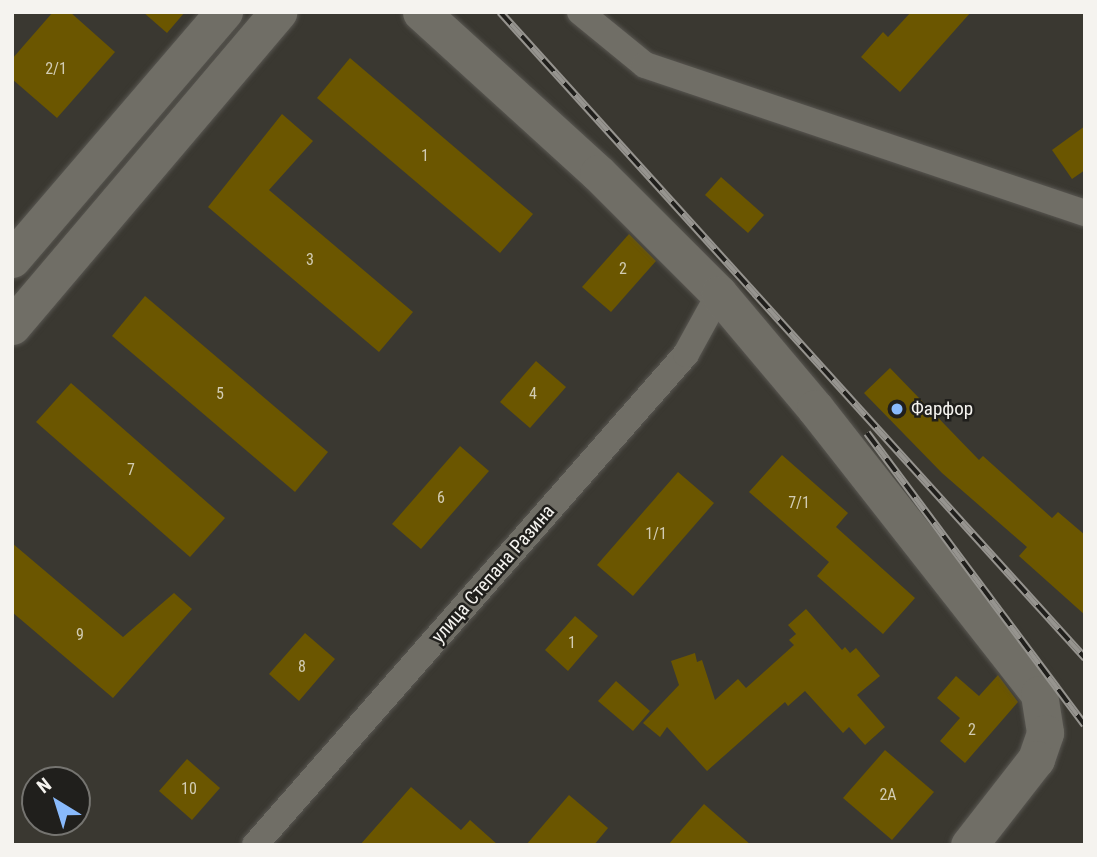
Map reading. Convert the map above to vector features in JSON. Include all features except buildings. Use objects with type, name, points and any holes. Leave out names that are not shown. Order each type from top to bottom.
[{"type":"street","points":[[12,259],[224,12]]},
{"type":"street","points":[[12,326],[278,12]]},
{"type":"street","points":[[421,12],[598,173],[719,294],[816,408],[1039,694],[1046,719],[1036,759],[969,845]]},
{"type":"street","points":[[580,12],[645,65],[1085,213]]},
{"type":"street","points":[[174,70],[204,101]]},
{"type":"street","name":"улица Степана Разина","points":[[255,845],[686,354],[719,294]]},
{"type":"railway","points":[[500,12],[1085,658]]},
{"type":"railway","points":[[867,433],[1085,725]]},
{"type":"place","name":"Фарфор","points":[[897,409]]}]
